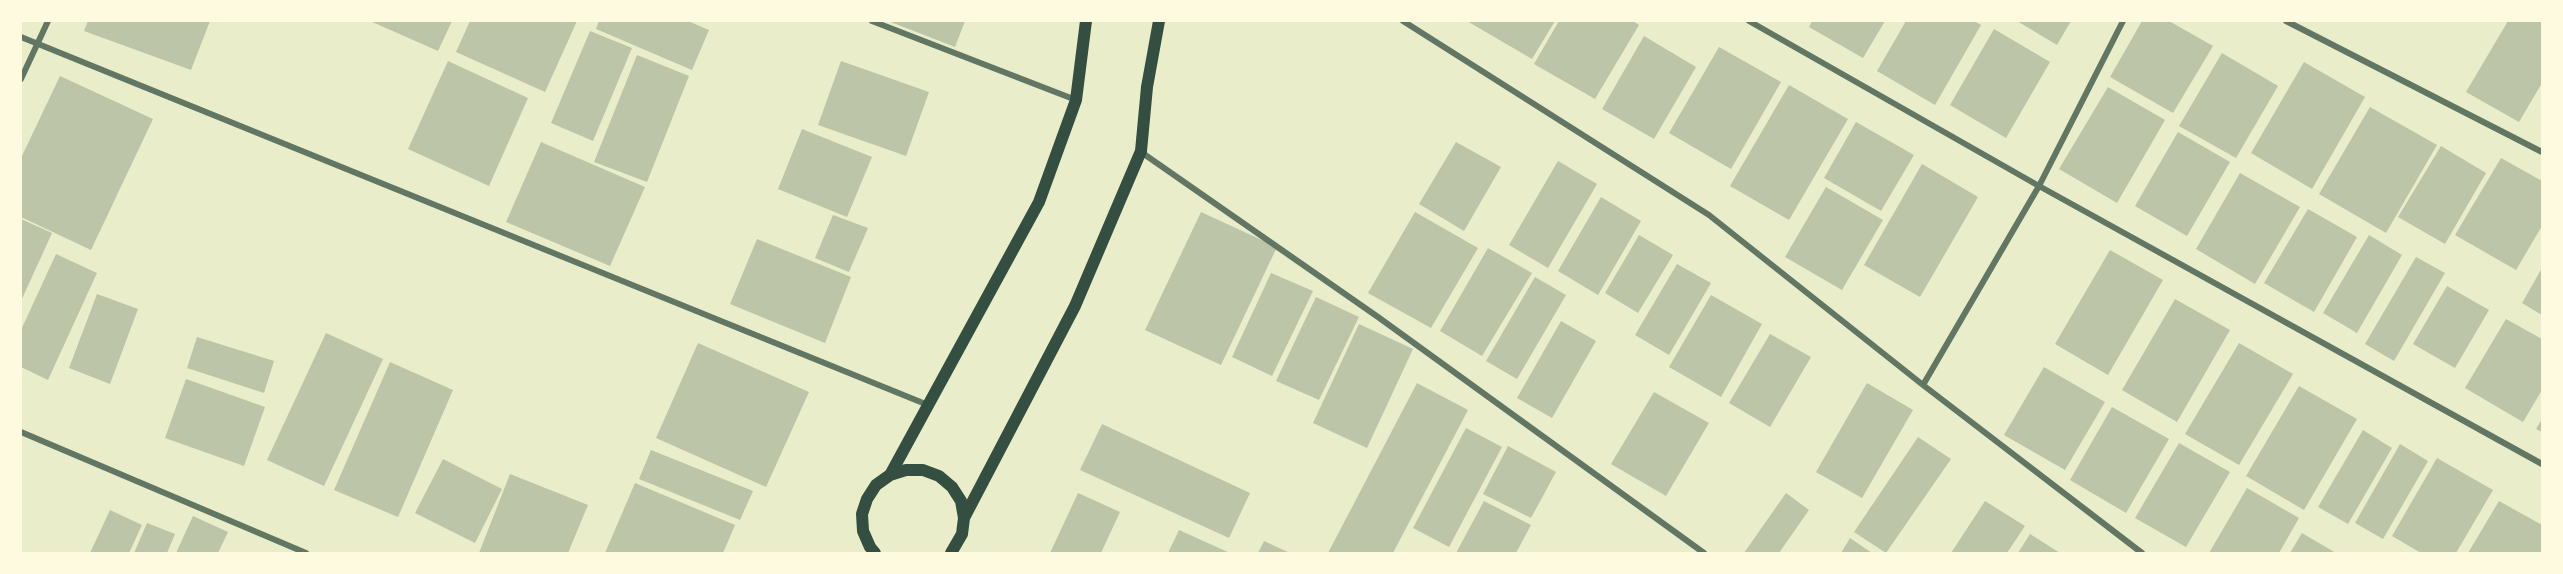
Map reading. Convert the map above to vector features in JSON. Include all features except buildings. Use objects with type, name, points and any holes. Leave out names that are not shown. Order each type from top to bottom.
[{"type":"main road","points":[[890,475],[1039,202],[1076,100],[1086,21]]},
{"type":"main road","points":[[964,518],[1075,306],[1141,151],[1148,87],[1159,21]]},
{"type":"main road","points":[[870,551],[862,514],[867,498],[876,485],[890,475],[906,470],[923,470],[939,476],[952,487],[961,501],[964,518],[962,534],[951,553]]},
{"type":"street","points":[[21,79],[48,21]]},
{"type":"street","points":[[872,21],[1076,100]]},
{"type":"street","points":[[1403,21],[1709,215],[1923,385],[2142,553]]},
{"type":"street","points":[[1749,21],[2039,186],[2542,464]]},
{"type":"street","points":[[1923,385],[2039,186],[2123,21]]},
{"type":"street","points":[[2286,21],[2542,152]]},
{"type":"street","points":[[21,37],[928,405]]},
{"type":"street","points":[[1141,151],[1378,317],[1704,553]]},
{"type":"street","points":[[21,432],[306,553]]}]
